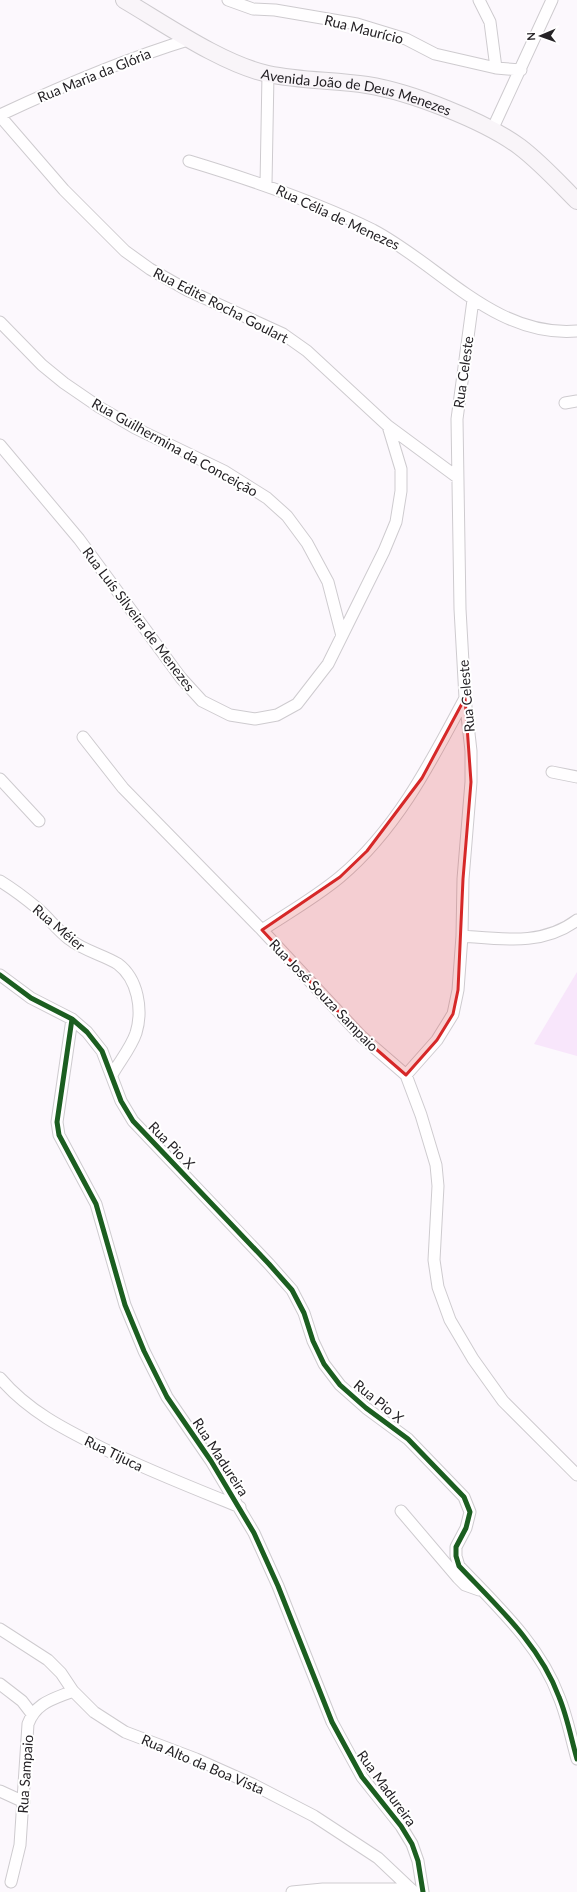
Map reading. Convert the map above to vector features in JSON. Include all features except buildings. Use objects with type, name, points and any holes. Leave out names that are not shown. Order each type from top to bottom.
[{"type":"street","name":"Avenida João de Deus Menezes","points":[[124,0],[191,39],[242,66],[268,74],[370,85],[417,99],[460,115],[492,130],[520,147],[545,168],[577,201]]},
{"type":"street","name":"Rua Maurício","points":[[228,0],[253,9],[275,10],[357,24],[406,39],[435,54],[496,68],[521,70]]},
{"type":"street","points":[[479,0],[490,22],[496,68]]},
{"type":"street","points":[[492,130],[552,0]]},
{"type":"street","name":"Rua Maria da Glória","points":[[0,116],[64,85],[100,70],[146,53],[191,39]]},
{"type":"street","name":"Rua Célia de Menezes","points":[[266,184],[268,74]]},
{"type":"street","name":"Rua Edite Rocha Goulart","points":[[0,116],[64,190],[125,251],[150,270],[187,290],[283,334],[307,351],[388,426],[457,477]]},
{"type":"street","name":"Rua Célia de Menezes","points":[[189,161],[266,184],[373,230],[407,250],[473,300],[512,320],[539,330],[577,331]]},
{"type":"street","name":"Rua Celeste","points":[[406,1075],[437,1040],[453,1014],[458,990],[462,936],[463,878],[471,782],[471,751],[465,698],[460,609],[457,420],[473,300]]},
{"type":"street","name":"Rua Guilhermina da Conceição","points":[[0,322],[42,365],[64,383],[99,407],[135,428],[224,471],[267,498],[287,516],[306,543],[328,582],[342,636]]},
{"type":"street","points":[[565,404],[577,401]]},
{"type":"street","name":"Rua Luís Silveira de Menezes","points":[[0,445],[79,539],[181,678],[202,700],[230,715],[255,719],[277,716],[297,704],[328,664],[384,551],[396,522],[401,490],[401,469],[388,426]]},
{"type":"street","points":[[262,930],[340,877],[367,851],[395,818],[422,778],[465,698]]},
{"type":"street","name":"Rua José Souza Sampaio","points":[[83,737],[123,788],[262,930],[361,1036],[406,1075],[421,1114],[436,1165],[438,1186],[434,1260],[438,1287],[450,1320],[472,1359],[503,1401],[577,1475]]},
{"type":"street","points":[[552,772],[577,777]]},
{"type":"street","points":[[0,779],[39,821]]},
{"type":"street","name":"Rua Méier","points":[[0,881],[37,908],[70,940],[87,950],[118,964],[131,978],[136,990],[139,1009],[136,1033],[112,1075]]},
{"type":"street","points":[[462,936],[515,940],[542,937],[566,928],[577,920]]},
{"type":"street","points":[[0,975],[31,998],[72,1019],[87,1032],[102,1051],[112,1075]]},
{"type":"street","name":"Rua Madureira","points":[[72,1019],[57,1122],[58,1135],[96,1204],[125,1305],[144,1351],[167,1397],[211,1461],[240,1507],[278,1586],[332,1722],[362,1777],[401,1826],[412,1844],[418,1861],[423,1892]]},
{"type":"street","name":"Rua Pio X","points":[[112,1075],[120,1101],[133,1121],[270,1264],[292,1290],[304,1314],[313,1341],[324,1364],[340,1385],[366,1408],[408,1439],[464,1497],[470,1512],[469,1520],[456,1547],[456,1556],[459,1566],[533,1649],[548,1673],[560,1697],[577,1758]]},
{"type":"street","name":"Rua Tijuca","points":[[0,1378],[11,1391],[38,1414],[66,1430],[140,1466],[240,1507]]},
{"type":"street","points":[[401,1511],[465,1585],[482,1590]]},
{"type":"street","name":"Rua Alto da Boa Vista","points":[[0,1629],[48,1660],[61,1673],[73,1691],[94,1712],[125,1732],[196,1759],[252,1784],[314,1816],[378,1858],[412,1891]]},
{"type":"street","points":[[0,1684],[22,1701],[32,1714],[40,1705],[73,1691]]},
{"type":"street","name":"Rua Sampaio","points":[[11,1882],[20,1845],[28,1724],[32,1714]]},
{"type":"street","points":[[0,1791],[24,1802]]},
{"type":"street","points":[[292,1892],[324,1889],[412,1891]]},
{"type":"highlighted area","points":[[465,698],[471,782],[463,879],[458,990],[453,1014],[437,1040],[406,1075],[361,1036],[262,930],[340,877],[367,851],[422,778]]},
{"type":"shaded area","points":[[577,972],[577,1056],[534,1044]]},
{"type":"cycle path","points":[[0,975],[31,998],[72,1019],[87,1032],[102,1051],[121,1101],[133,1121],[292,1290],[304,1313],[313,1341],[324,1364],[340,1385],[366,1408],[408,1439],[464,1497],[470,1512],[466,1528],[456,1547],[456,1556],[459,1566],[516,1627],[541,1660],[551,1678],[562,1704],[577,1759]]},
{"type":"cycle path","points":[[72,1019],[57,1122],[59,1135],[96,1204],[125,1305],[144,1351],[167,1397],[211,1461],[254,1533],[278,1586],[332,1722],[362,1777],[401,1826],[412,1844],[418,1861],[423,1892]]}]
